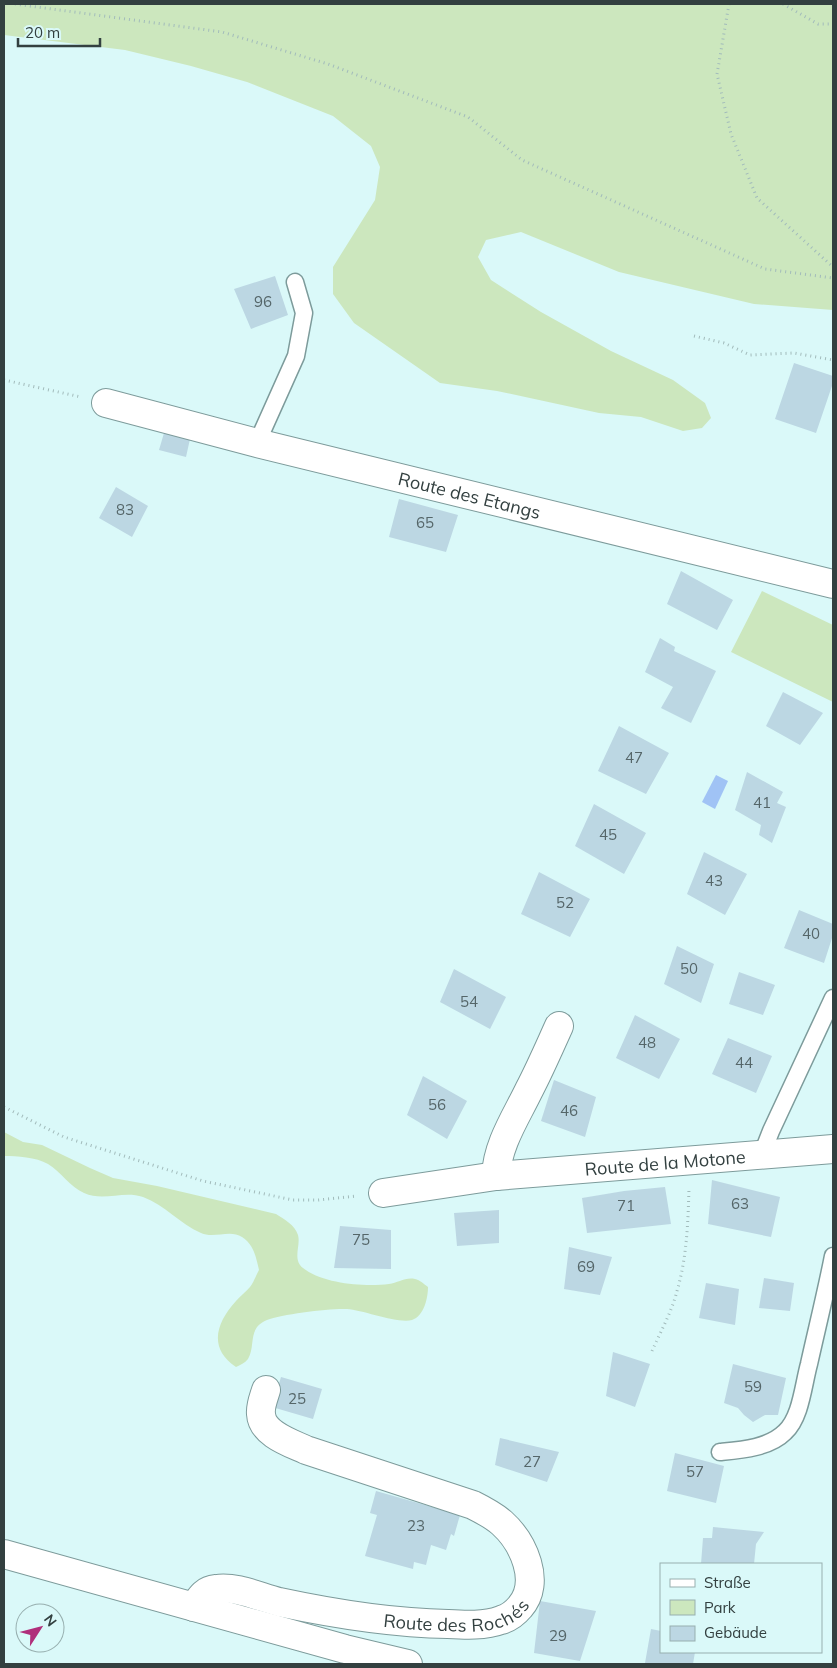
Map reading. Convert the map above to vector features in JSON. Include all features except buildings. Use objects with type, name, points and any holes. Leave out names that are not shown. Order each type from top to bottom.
[{"type":"street","name":"Route des Etangs","points":[[106,403],[257,443],[833,584]]},
{"type":"street","points":[[496,1176],[496,1164],[505,1137],[531,1087],[559,1026]]},
{"type":"street","name":"Route de la Motone","points":[[383,1193],[496,1176],[833,1149]]},
{"type":"street","name":"Route des Rochés","points":[[194,1608],[203,1594],[216,1589],[226,1588],[276,1601],[372,1619],[402,1623],[487,1624],[510,1616],[525,1602],[528,1593],[530,1582],[529,1569],[525,1558],[513,1536],[495,1517],[472,1505],[306,1450],[286,1440],[270,1430],[262,1419],[262,1405],[266,1390]]},
{"type":"street","points":[[4,1554],[194,1608],[408,1664]]},
{"type":"lane","points":[[257,443],[296,356],[304,313],[295,282]]},
{"type":"lane","points":[[762,1154],[833,998]]},
{"type":"lane","points":[[720,1452],[746,1449],[767,1443],[783,1434],[791,1426],[798,1408],[833,1256]]},
{"type":"path","points":[[15,4],[222,32],[328,64],[468,117],[522,160],[765,269],[833,278]]},
{"type":"path","points":[[729,4],[717,74],[731,134],[757,198],[833,267]]},
{"type":"path","points":[[783,4],[818,24],[833,24]]},
{"type":"path","points":[[694,336],[724,343],[750,355],[794,353],[833,360]]},
{"type":"path","points":[[4,380],[106,403]]},
{"type":"path","points":[[4,1107],[64,1137],[203,1181],[292,1200],[318,1200],[383,1193]]},
{"type":"path","points":[[652,1351],[670,1311],[681,1276],[688,1219],[689,1161]]},
{"type":"green space","points":[[4,4],[833,4],[833,310],[754,304],[619,272],[521,232],[486,240],[478,257],[491,280],[541,312],[611,351],[673,380],[705,403],[711,418],[702,428],[683,431],[641,417],[599,413],[497,391],[440,383],[354,323],[333,294],[333,267],[375,200],[380,167],[371,146],[333,116],[247,82],[125,50],[4,35]]},
{"type":"green space","points":[[762,591],[833,625],[833,702],[731,652]]},
{"type":"green space","points":[[4,1132],[23,1142],[42,1145],[113,1178],[157,1186],[276,1214],[297,1231],[299,1239],[297,1257],[303,1268],[322,1278],[344,1283],[379,1285],[408,1279],[417,1280],[428,1287],[422,1311],[416,1318],[406,1321],[347,1309],[319,1310],[267,1320],[261,1323],[254,1332],[248,1359],[236,1367],[221,1352],[218,1344],[218,1335],[229,1309],[250,1287],[259,1270],[254,1252],[246,1240],[232,1234],[206,1235],[201,1233],[186,1225],[151,1200],[143,1197],[136,1195],[99,1196],[84,1193],[74,1187],[48,1164],[26,1157],[4,1156]]},
{"type":"water","points":[[716,775],[728,781],[715,809],[702,802]]}]
